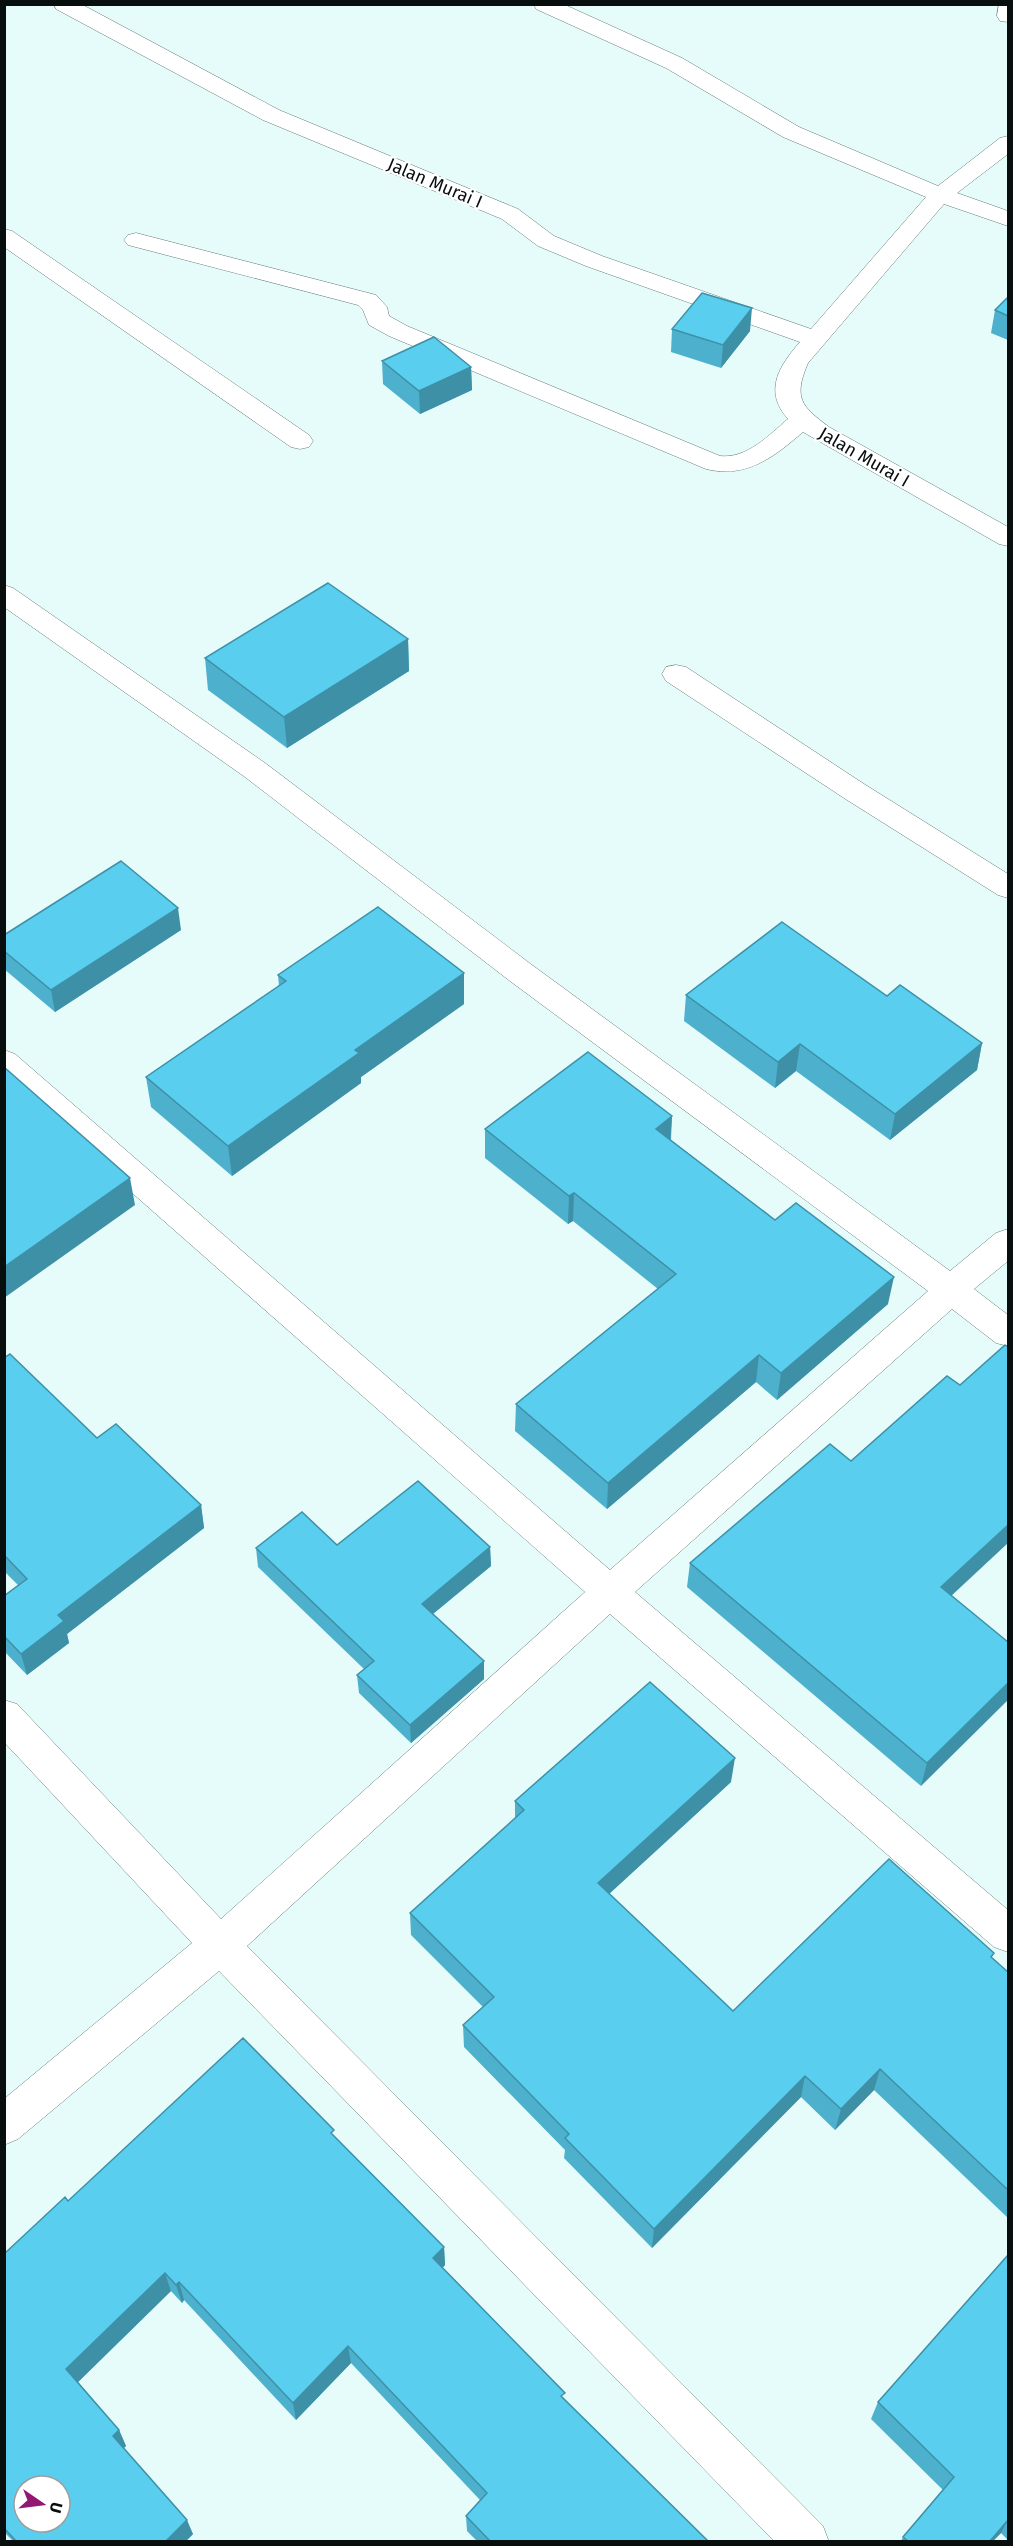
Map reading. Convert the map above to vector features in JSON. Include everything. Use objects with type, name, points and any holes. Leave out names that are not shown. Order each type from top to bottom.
[{"type":"street","name":"Jalan Murai I","points":[[64,4],[271,115],[510,214],[546,241],[594,261],[815,339]]},
{"type":"street","points":[[544,4],[674,63],[791,132],[940,195],[1008,219]]},
{"type":"street","points":[[1008,7],[1008,16]]},
{"type":"street","name":"Jalan Murai I","points":[[1008,143],[940,195],[815,339],[797,362],[785,390],[789,402],[803,420],[819,433],[1008,538]]},
{"type":"street","points":[[4,236],[300,441]]},
{"type":"street","points":[[136,240],[367,300],[375,307],[378,320],[398,330],[715,463],[730,466],[748,461],[803,420]]},
{"type":"street","points":[[4,594],[255,770],[521,973],[1008,1333]]},
{"type":"street","points":[[676,674],[844,785],[1008,888]]},
{"type":"street","points":[[4,1062],[610,1592],[1008,1934]]},
{"type":"street","points":[[4,2125],[220,1945],[610,1592],[1008,1242]]},
{"type":"street","points":[[4,1716],[220,1945],[807,2541]]},
{"type":"building","points":[[702,293],[752,308],[723,345],[672,329]]},
{"type":"building","points":[[1008,297],[1008,316],[995,310]]},
{"type":"building","points":[[434,337],[471,367],[419,391],[382,361]]},
{"type":"building","points":[[328,583],[408,639],[284,717],[205,658]]},
{"type":"building","points":[[121,861],[178,908],[51,990],[4,951],[4,935]]},
{"type":"building","points":[[378,907],[464,973],[355,1050],[359,1053],[228,1146],[146,1077],[286,981],[278,975]]},
{"type":"building","points":[[782,922],[887,996],[900,985],[982,1043],[895,1114],[800,1044],[778,1062],[686,995]]},
{"type":"building","points":[[588,1052],[672,1116],[656,1129],[775,1220],[796,1203],[894,1277],[781,1373],[759,1355],[608,1483],[516,1404],[676,1274],[574,1193],[569,1196],[485,1129]]},
{"type":"building","points":[[4,1067],[130,1178],[4,1267]]},
{"type":"building","points":[[1005,1345],[1008,1347],[1008,1525],[941,1587],[1008,1642],[1008,1683],[927,1763],[690,1563],[830,1444],[851,1461],[947,1376],[960,1385]]},
{"type":"building","points":[[10,1354],[97,1438],[116,1424],[201,1505],[58,1615],[64,1621],[21,1654],[4,1636],[4,1596],[27,1579],[4,1555],[4,1358]]},
{"type":"building","points":[[418,1481],[490,1547],[422,1604],[484,1661],[410,1725],[357,1675],[374,1661],[256,1548],[302,1512],[337,1545]]},
{"type":"building","points":[[650,1682],[735,1758],[598,1883],[733,2011],[889,1859],[994,1953],[991,1957],[1008,1972],[1008,2190],[880,2069],[841,2109],[805,2076],[654,2229],[565,2138],[569,2134],[463,2025],[494,1997],[410,1913],[524,1810],[515,1801]]},
{"type":"building","points":[[243,2038],[334,2130],[331,2133],[444,2247],[433,2258],[565,2393],[561,2396],[708,2541],[490,2541],[466,2516],[487,2493],[348,2346],[293,2403],[179,2282],[176,2285],[165,2273],[66,2369],[119,2430],[113,2436],[187,2520],[166,2541],[16,2541],[4,2528],[4,2254],[65,2197],[68,2201]]},
{"type":"building","points":[[1008,2255],[1008,2520],[990,2541],[908,2541],[903,2537],[954,2477],[878,2402]]}]
